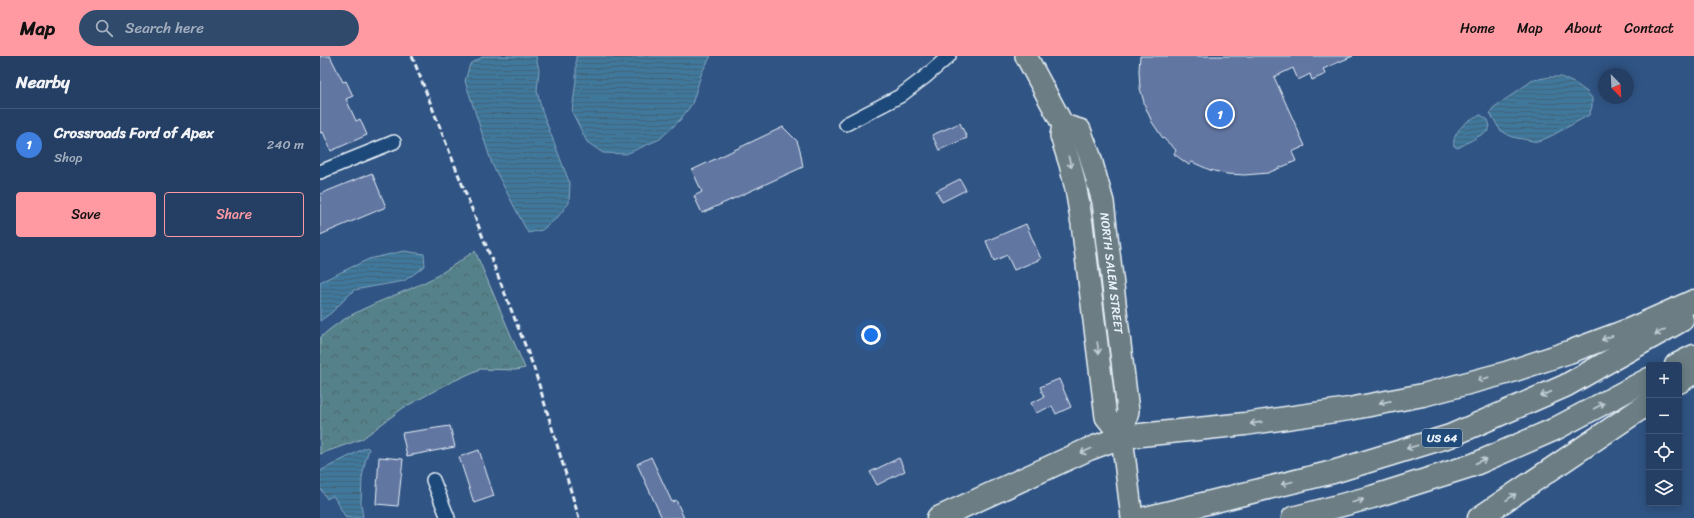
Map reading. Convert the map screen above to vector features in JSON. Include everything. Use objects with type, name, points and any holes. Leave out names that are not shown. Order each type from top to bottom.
[{"type":"highway","points":[[938,518],[1089,449],[1122,437],[1244,424],[1349,409],[1423,394],[1506,373],[1569,352],[1631,329],[1694,300]]},
{"type":"highway","name":"US 64","points":[[1146,518],[1333,472],[1450,436],[1565,386],[1694,313]]},
{"type":"highway","points":[[1682,362],[1694,356]]},
{"type":"highway","points":[[1682,380],[1694,372]]},
{"type":"highway","points":[[1293,518],[1372,497],[1473,465],[1553,430],[1646,381]]},
{"type":"highway","points":[[1479,518],[1646,405]]},
{"type":"main road","name":"NORTH SALEM STREET","points":[[1026,56],[1063,125],[1061,136],[1076,189],[1106,417],[1122,437]]},
{"type":"main road","name":"NORTH SALEM STREET","points":[[1063,125],[1080,130],[1096,173],[1106,222],[1128,411],[1122,437],[1132,518]]},
{"type":"main road","points":[[1076,189],[1094,226],[1102,281],[1108,288],[1114,289]]},
{"type":"street","points":[[846,124],[900,96],[949,56]]},
{"type":"street","points":[[320,172],[394,142]]},
{"type":"street","points":[[433,480],[448,518]]},
{"type":"green space","points":[[475,251],[525,368],[516,370],[480,369],[447,384],[403,408],[362,439],[320,454],[320,338],[331,328],[356,312],[431,279]]},
{"type":"water","points":[[484,56],[536,56],[539,70],[537,91],[542,111],[570,184],[569,203],[557,218],[542,230],[528,233],[492,164],[465,81],[470,64]]},
{"type":"water","points":[[576,56],[711,56],[702,72],[692,104],[680,120],[660,139],[626,154],[603,153],[587,142],[572,112],[576,80]]},
{"type":"water","points":[[1561,77],[1576,84],[1587,92],[1592,98],[1592,107],[1589,115],[1538,142],[1512,137],[1500,130],[1490,113],[1493,108],[1533,80]]},
{"type":"water","points":[[1481,115],[1488,120],[1490,126],[1488,131],[1458,148],[1454,146],[1455,136],[1462,126],[1476,116]]},
{"type":"water","points":[[404,251],[424,254],[425,266],[404,281],[354,290],[331,313],[320,321],[320,282],[369,259]]},
{"type":"water","points":[[367,447],[369,449],[362,478],[361,503],[363,518],[346,518],[334,497],[332,496],[327,499],[320,488],[320,471]]},
{"type":"building","points":[[320,56],[330,56],[343,82],[346,81],[353,96],[346,99],[356,121],[360,119],[367,135],[331,151],[323,132],[320,133]]},
{"type":"building","points":[[1140,56],[1353,56],[1323,69],[1326,74],[1312,80],[1310,74],[1298,80],[1293,68],[1274,77],[1305,146],[1292,152],[1296,161],[1268,173],[1245,175],[1227,174],[1210,170],[1192,162],[1189,165],[1174,154],[1176,150],[1162,137],[1152,122],[1145,106],[1140,88]]},
{"type":"building","points":[[960,123],[967,138],[939,150],[932,135]]},
{"type":"building","points":[[783,127],[797,141],[803,167],[702,213],[694,196],[702,192],[692,170]]},
{"type":"building","points":[[372,173],[386,207],[320,235],[320,194]]},
{"type":"building","points":[[960,179],[966,190],[942,202],[936,191]]},
{"type":"building","points":[[1026,224],[1041,259],[1014,270],[1007,255],[994,261],[986,241]]},
{"type":"building","points":[[1059,379],[1071,407],[1056,414],[1052,406],[1036,413],[1031,403],[1044,397],[1040,387]]},
{"type":"building","points":[[450,426],[455,447],[407,456],[402,433]]},
{"type":"building","points":[[479,450],[494,496],[474,503],[459,457]]},
{"type":"building","points":[[379,457],[403,459],[398,506],[376,504]]},
{"type":"building","points":[[651,457],[672,502],[676,500],[684,518],[662,518],[637,464]]},
{"type":"building","points":[[899,458],[905,471],[877,485],[870,472]]},
{"type":"railway","points":[[412,56],[534,368],[579,518]]},
{"type":"place","name":"Crossroads Ford of Apex","points":[[1220,114]]}]
